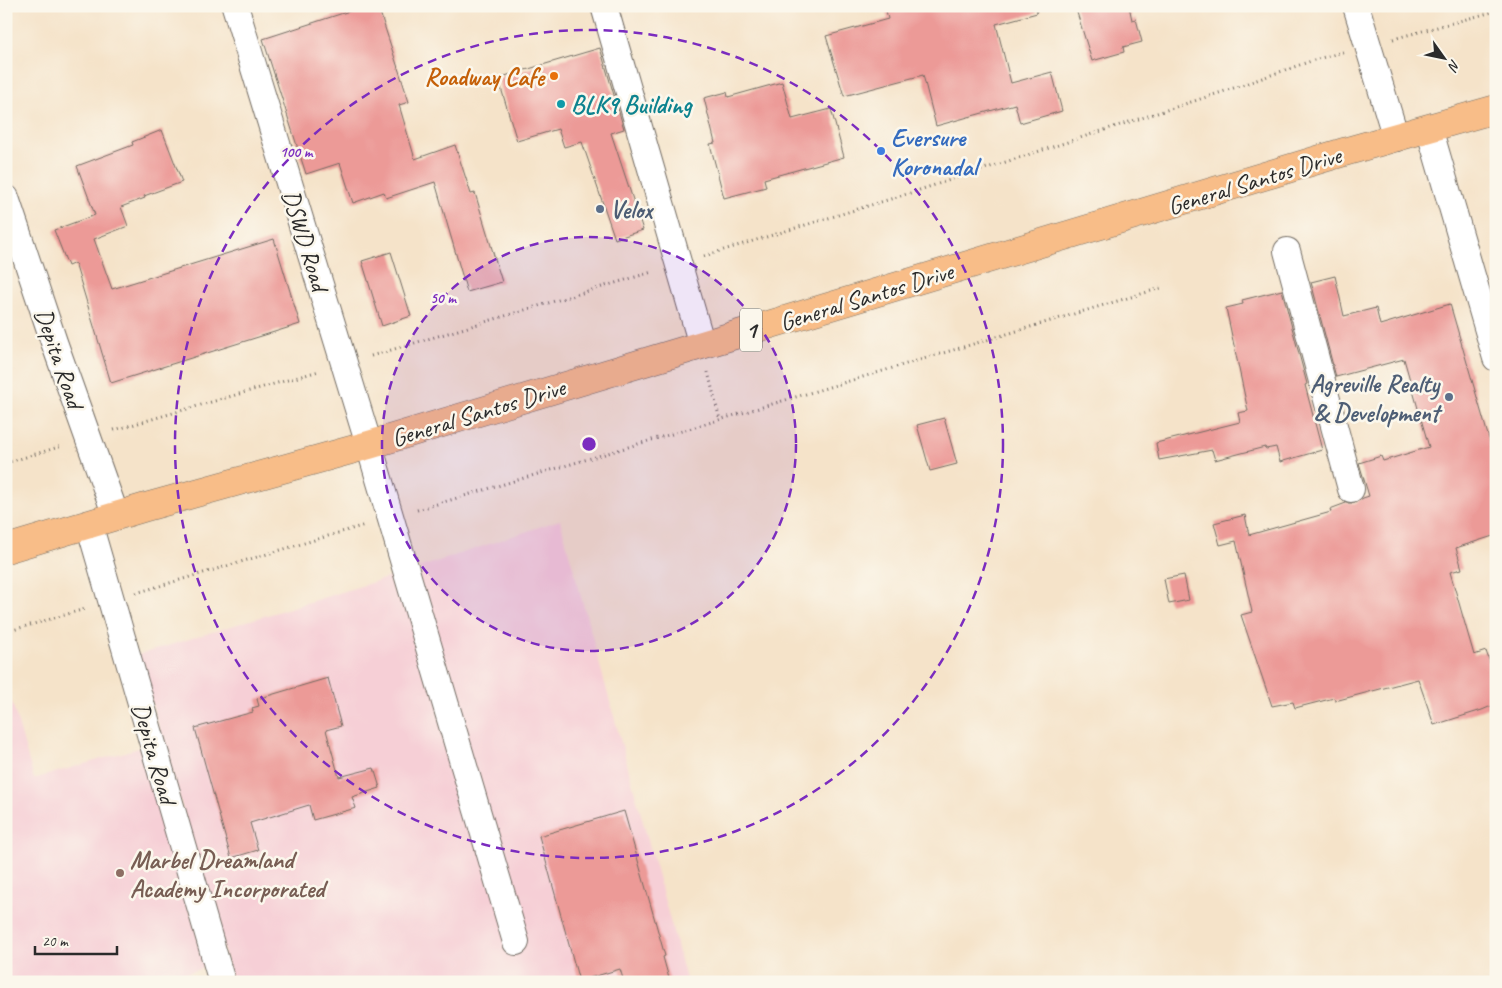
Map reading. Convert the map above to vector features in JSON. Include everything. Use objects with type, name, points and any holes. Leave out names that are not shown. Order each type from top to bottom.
[{"type":"highway","name":"General Santos Drive","points":[[6,549],[369,445],[1496,109]]},
{"type":"street","name":"DSWD Road","points":[[235,6],[369,445],[516,942]]},
{"type":"street","points":[[604,6],[702,345]]},
{"type":"street","points":[[1356,6],[1396,138]]},
{"type":"street","points":[[1429,128],[1496,358]]},
{"type":"street","name":"Depita Road","points":[[6,198],[54,342],[116,516]]},
{"type":"street","points":[[1287,251],[1351,489]]},
{"type":"street","name":"Depita Road","points":[[89,524],[222,982]]},
{"type":"path","points":[[6,463],[344,364],[907,194],[1225,91],[1314,60],[1496,11]]},
{"type":"path","points":[[6,632],[1161,288]]},
{"type":"path","points":[[702,345],[720,420]]},
{"type":"shaded area","points":[[560,520],[687,982],[233,982],[138,655],[406,572]]},
{"type":"shaded area","name":"Marbel Dreamland Academy Incorporated","points":[[12,702],[34,779],[142,747],[207,967],[158,982],[6,982],[6,704]]},
{"type":"building","points":[[365,6],[378,6],[409,102],[399,105],[415,159],[455,145],[471,194],[475,193],[502,282],[467,292],[435,182],[386,198],[384,192],[353,203],[340,163],[306,174],[263,39]]},
{"type":"building","points":[[885,6],[1036,6],[1037,13],[996,24],[1011,83],[1052,72],[1062,111],[1020,123],[1015,104],[936,126],[923,75],[844,96],[826,36],[888,19]]},
{"type":"building","points":[[1075,6],[1129,6],[1132,20],[1136,19],[1142,42],[1123,47],[1124,52],[1092,61]]},
{"type":"building","name":"BLK9 Building","points":[[600,48],[624,129],[611,133],[643,230],[615,239],[582,142],[564,147],[558,129],[517,141],[498,78]]},
{"type":"building","points":[[782,82],[792,119],[831,109],[844,157],[764,179],[766,187],[724,198],[710,144],[715,143],[704,98],[727,92],[728,97]]},
{"type":"building","points":[[162,130],[182,182],[121,207],[128,226],[94,239],[112,289],[274,239],[300,324],[111,383],[75,263],[68,266],[54,230],[95,215],[77,166],[133,145],[132,142]]},
{"type":"building","points":[[391,252],[411,316],[382,326],[362,261]]},
{"type":"building","points":[[1335,276],[1344,316],[1376,308],[1380,325],[1450,304],[1496,463],[1496,535],[1456,548],[1462,569],[1450,572],[1474,655],[1486,651],[1496,680],[1496,704],[1434,725],[1418,679],[1335,701],[1334,698],[1295,708],[1293,702],[1272,706],[1241,615],[1252,612],[1236,541],[1220,545],[1214,523],[1245,515],[1249,535],[1331,512],[1330,509],[1346,503],[1355,503],[1369,496],[1359,463],[1381,456],[1383,461],[1429,447],[1404,359],[1336,377],[1311,282]]},
{"type":"building","points":[[1282,290],[1322,450],[1280,462],[1276,447],[1266,449],[1265,447],[1215,460],[1212,450],[1159,460],[1156,443],[1240,422],[1238,413],[1248,411],[1226,308],[1243,304],[1242,300]]},
{"type":"building","points":[[944,418],[957,464],[930,471],[917,425]]},
{"type":"building","points":[[1184,575],[1189,600],[1169,604],[1164,579]]},
{"type":"building","points":[[328,678],[341,726],[326,730],[339,777],[374,768],[380,788],[352,797],[356,808],[313,820],[309,805],[250,823],[258,850],[231,858],[195,728],[253,712],[252,708],[259,706],[257,699]]},
{"type":"building","points":[[624,811],[665,956],[663,957],[670,982],[624,982],[620,969],[579,981],[539,836]]},
{"type":"place","name":"Roadway Cafe","points":[[554,76]]},
{"type":"place","name":"BLK9 Building","points":[[561,104]]},
{"type":"place","name":"Eversure Koronadal","points":[[881,151]]},
{"type":"place","name":"Velox","points":[[600,209]]},
{"type":"place","name":"Agreville Realty & Development","points":[[1449,397]]},
{"type":"place","name":"Marbel Dreamland Academy Incorporated","points":[[120,873]]}]
